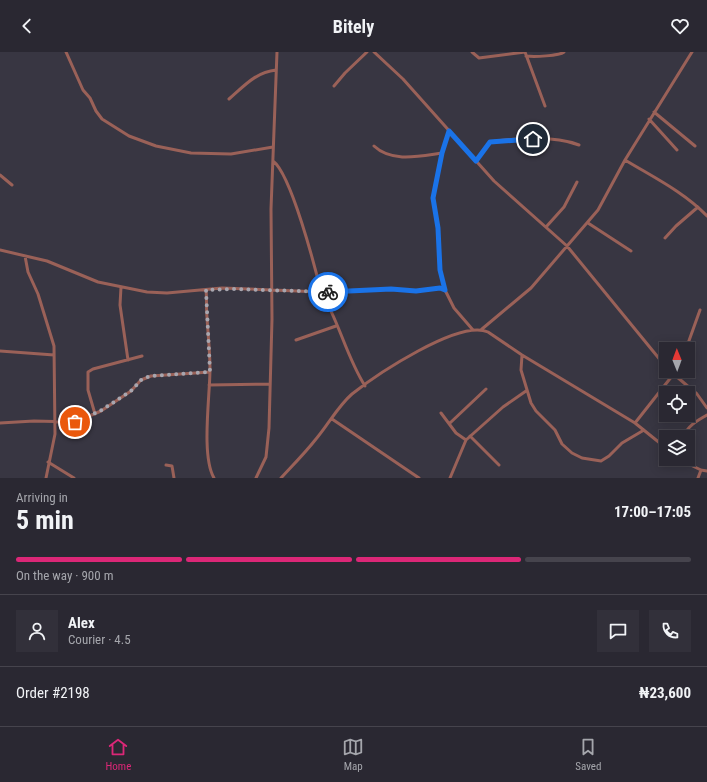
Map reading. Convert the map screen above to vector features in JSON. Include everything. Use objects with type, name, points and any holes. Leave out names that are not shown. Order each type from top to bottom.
[{"type":"street","points":[[66,52],[83,90],[90,98],[96,111],[102,119],[129,136],[156,146],[191,153],[231,154],[273,147]]},
{"type":"street","points":[[256,478],[266,457],[269,428],[271,209],[277,52]]},
{"type":"street","points":[[334,86],[367,52]]},
{"type":"street","points":[[374,52],[403,79],[494,181],[567,246],[659,358]]},
{"type":"street","points":[[472,52],[479,58],[525,54],[536,57],[547,54],[559,55],[564,52]]},
{"type":"street","points":[[281,478],[315,441],[352,394],[430,344],[473,330],[482,329],[531,288],[598,210],[625,160],[692,52]]},
{"type":"street","points":[[525,54],[545,106]]},
{"type":"street","points":[[229,99],[255,77],[265,71],[276,70]]},
{"type":"street","points":[[654,112],[695,146]]},
{"type":"street","points":[[650,119],[677,150]]},
{"type":"street","points":[[449,131],[442,153],[433,198],[438,228],[440,270],[445,290],[458,313],[473,330]]},
{"type":"street","points":[[476,161],[488,143],[497,141],[533,139],[566,140],[579,144]]},
{"type":"street","points":[[374,146],[381,153],[403,157],[442,153]]},
{"type":"street","points":[[625,160],[664,183],[698,207],[707,216]]},
{"type":"street","points":[[273,161],[283,175],[297,211],[314,263],[321,292],[330,308],[347,352],[365,386]]},
{"type":"street","points":[[0,175],[12,185]]},
{"type":"street","points":[[546,228],[564,207],[577,182]]},
{"type":"street","points":[[665,238],[676,226],[698,207]]},
{"type":"street","points":[[588,223],[631,251]]},
{"type":"street","points":[[0,250],[60,266],[87,279],[155,293],[222,288],[321,292],[391,289],[416,291],[440,288],[445,290]]},
{"type":"street","points":[[25,256],[28,272],[38,294],[53,341],[55,434],[48,462],[46,478]]},
{"type":"street","points":[[121,287],[120,305],[128,360]]},
{"type":"street","points":[[206,290],[210,372],[207,450],[210,467],[214,478]]},
{"type":"street","points":[[689,342],[700,310]]},
{"type":"street","points":[[296,340],[336,326]]},
{"type":"street","points":[[482,329],[635,424],[659,442]]},
{"type":"street","points":[[0,351],[54,356]]},
{"type":"street","points":[[522,355],[520,362],[526,391],[536,411],[553,427],[562,444],[572,453],[582,458],[601,461],[609,456],[622,443],[644,430]]},
{"type":"street","points":[[95,414],[88,390],[88,372],[93,369],[142,356]]},
{"type":"street","points":[[0,423],[55,421],[75,422],[95,414],[125,396],[141,380],[150,376],[210,372]]},
{"type":"street","points":[[635,424],[671,378]]},
{"type":"street","points":[[680,378],[697,394],[707,408]]},
{"type":"street","points":[[209,385],[269,384]]},
{"type":"street","points":[[450,423],[486,389]]},
{"type":"street","points":[[450,478],[466,440],[503,407],[526,391]]},
{"type":"street","points":[[441,413],[456,433],[466,440]]},
{"type":"street","points":[[686,430],[694,422],[707,415]]},
{"type":"street","points":[[332,419],[419,478]]},
{"type":"street","points":[[470,436],[499,465]]},
{"type":"street","points":[[48,462],[74,478]]},
{"type":"street","points":[[166,465],[172,466],[174,478]]},
{"type":"street","points":[[693,466],[701,470],[707,470]]},
{"type":"street","points":[[698,478],[701,470]]},
{"type":"way so far","points":[[75,422],[100,411],[125,396],[141,380],[150,376],[156,374],[210,372],[210,343],[206,318],[206,290],[222,288],[244,290],[312,290],[328,292]]},
{"type":"route","points":[[328,292],[391,289],[416,291],[440,288],[445,290],[440,270],[438,228],[433,198],[442,153],[449,131],[476,161],[484,148],[490,142],[533,139]]}]
